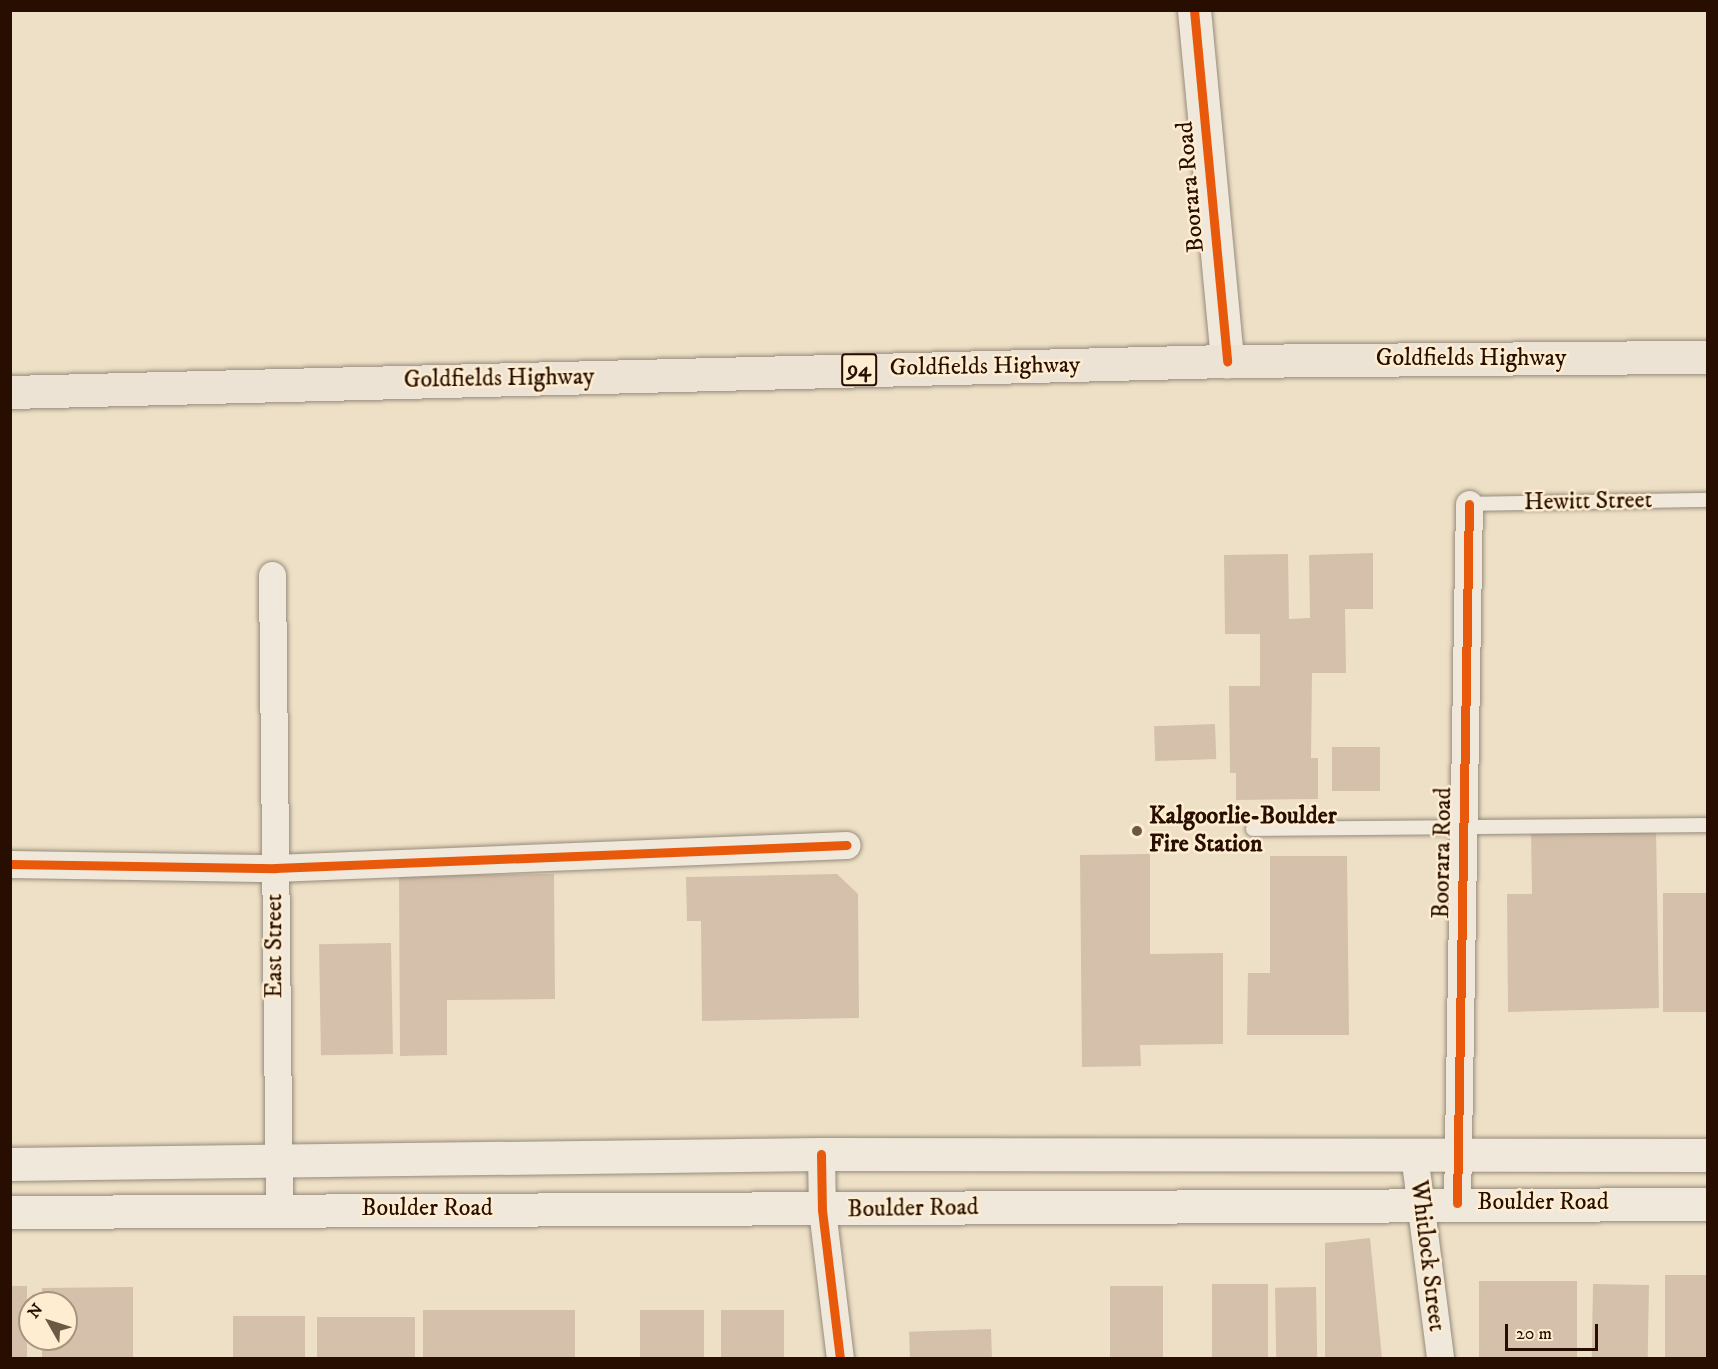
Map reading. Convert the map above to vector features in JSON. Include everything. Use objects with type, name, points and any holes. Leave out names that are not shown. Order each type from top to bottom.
[{"type":"highway","name":"Goldfields Highway","points":[[10,392],[1227,361],[1707,357]]},
{"type":"main road","name":"Boorara Road","points":[[1194,10],[1227,361]]},
{"type":"main road","name":"Boulder Road","points":[[10,1164],[821,1154],[1707,1155]]},
{"type":"main road","name":"Boulder Road","points":[[10,1212],[279,1208],[822,1210],[1457,1203],[1707,1204]]},
{"type":"street","name":"Boorara Road","points":[[1457,1203],[1455,1153],[1464,828],[1469,504]]},
{"type":"street","name":"East Street","points":[[272,575],[279,1208]]},
{"type":"street","points":[[10,864],[275,868],[847,845]]},
{"type":"street","points":[[821,1154],[822,1210],[840,1359]]},
{"type":"street","name":"Whitlock Street","points":[[1414,1154],[1440,1359]]},
{"type":"lane","name":"Hewitt Street","points":[[1469,504],[1707,500]]},
{"type":"lane","points":[[1253,829],[1707,825]]},
{"type":"building","points":[[1373,553],[1373,609],[1345,609],[1346,673],[1312,673],[1311,758],[1318,758],[1318,799],[1236,800],[1236,773],[1230,773],[1229,686],[1260,686],[1260,634],[1225,634],[1224,555],[1288,554],[1289,619],[1310,618],[1309,555]]},
{"type":"building","points":[[1215,724],[1216,759],[1155,761],[1154,726]]},
{"type":"building","points":[[1332,747],[1380,747],[1380,791],[1332,791]]},
{"type":"building","points":[[1656,831],[1659,1008],[1508,1012],[1507,894],[1532,894],[1531,833]]},
{"type":"building","points":[[1150,854],[1150,954],[1223,953],[1223,1044],[1140,1045],[1141,1066],[1082,1067],[1080,855]]},
{"type":"building","points":[[1270,856],[1347,856],[1349,1035],[1247,1035],[1248,973],[1270,973]]},
{"type":"building","points":[[554,874],[555,999],[447,1000],[447,1055],[400,1056],[399,876]]},
{"type":"building","points":[[837,874],[858,894],[859,1018],[702,1021],[701,921],[687,921],[686,877]]},
{"type":"building","points":[[1663,893],[1708,893],[1708,1012],[1663,1012]]},
{"type":"building","points":[[391,943],[393,1054],[321,1055],[319,944]]},
{"type":"building","points":[[1370,1238],[1382,1358],[1325,1358],[1325,1243]]},
{"type":"building","points":[[1665,1275],[1708,1275],[1708,1358],[1665,1358]]},
{"type":"building","points":[[1479,1281],[1577,1281],[1577,1358],[1479,1358]]},
{"type":"building","points":[[1212,1284],[1268,1284],[1268,1358],[1212,1358]]},
{"type":"building","points":[[1593,1284],[1649,1285],[1648,1358],[1592,1358]]},
{"type":"building","points":[[10,1286],[27,1286],[27,1291],[18,1291],[18,1351],[27,1351],[27,1358],[10,1358]]},
{"type":"building","points":[[1110,1286],[1163,1286],[1163,1358],[1110,1358]]},
{"type":"building","points":[[133,1287],[133,1358],[42,1358],[42,1351],[78,1351],[78,1291],[42,1291],[42,1288]]},
{"type":"building","points":[[1316,1287],[1317,1358],[1276,1358],[1275,1288]]},
{"type":"building","points":[[423,1310],[575,1310],[575,1358],[423,1358]]},
{"type":"building","points":[[640,1310],[704,1310],[704,1358],[640,1358]]},
{"type":"building","points":[[721,1310],[784,1310],[784,1358],[721,1358]]},
{"type":"building","points":[[233,1316],[305,1316],[305,1358],[233,1358]]},
{"type":"building","points":[[317,1317],[415,1317],[415,1358],[317,1358]]},
{"type":"building","points":[[991,1329],[992,1358],[910,1358],[909,1332]]},
{"type":"cycle path","points":[[1194,10],[1227,361]]},
{"type":"cycle path","points":[[1457,1203],[1469,504]]},
{"type":"cycle path","points":[[10,864],[275,868],[847,845]]},
{"type":"cycle path","points":[[821,1154],[822,1210],[840,1358]]},
{"type":"place","name":"Kalgoorlie-Boulder Fire Station","points":[[1137,831]]}]
